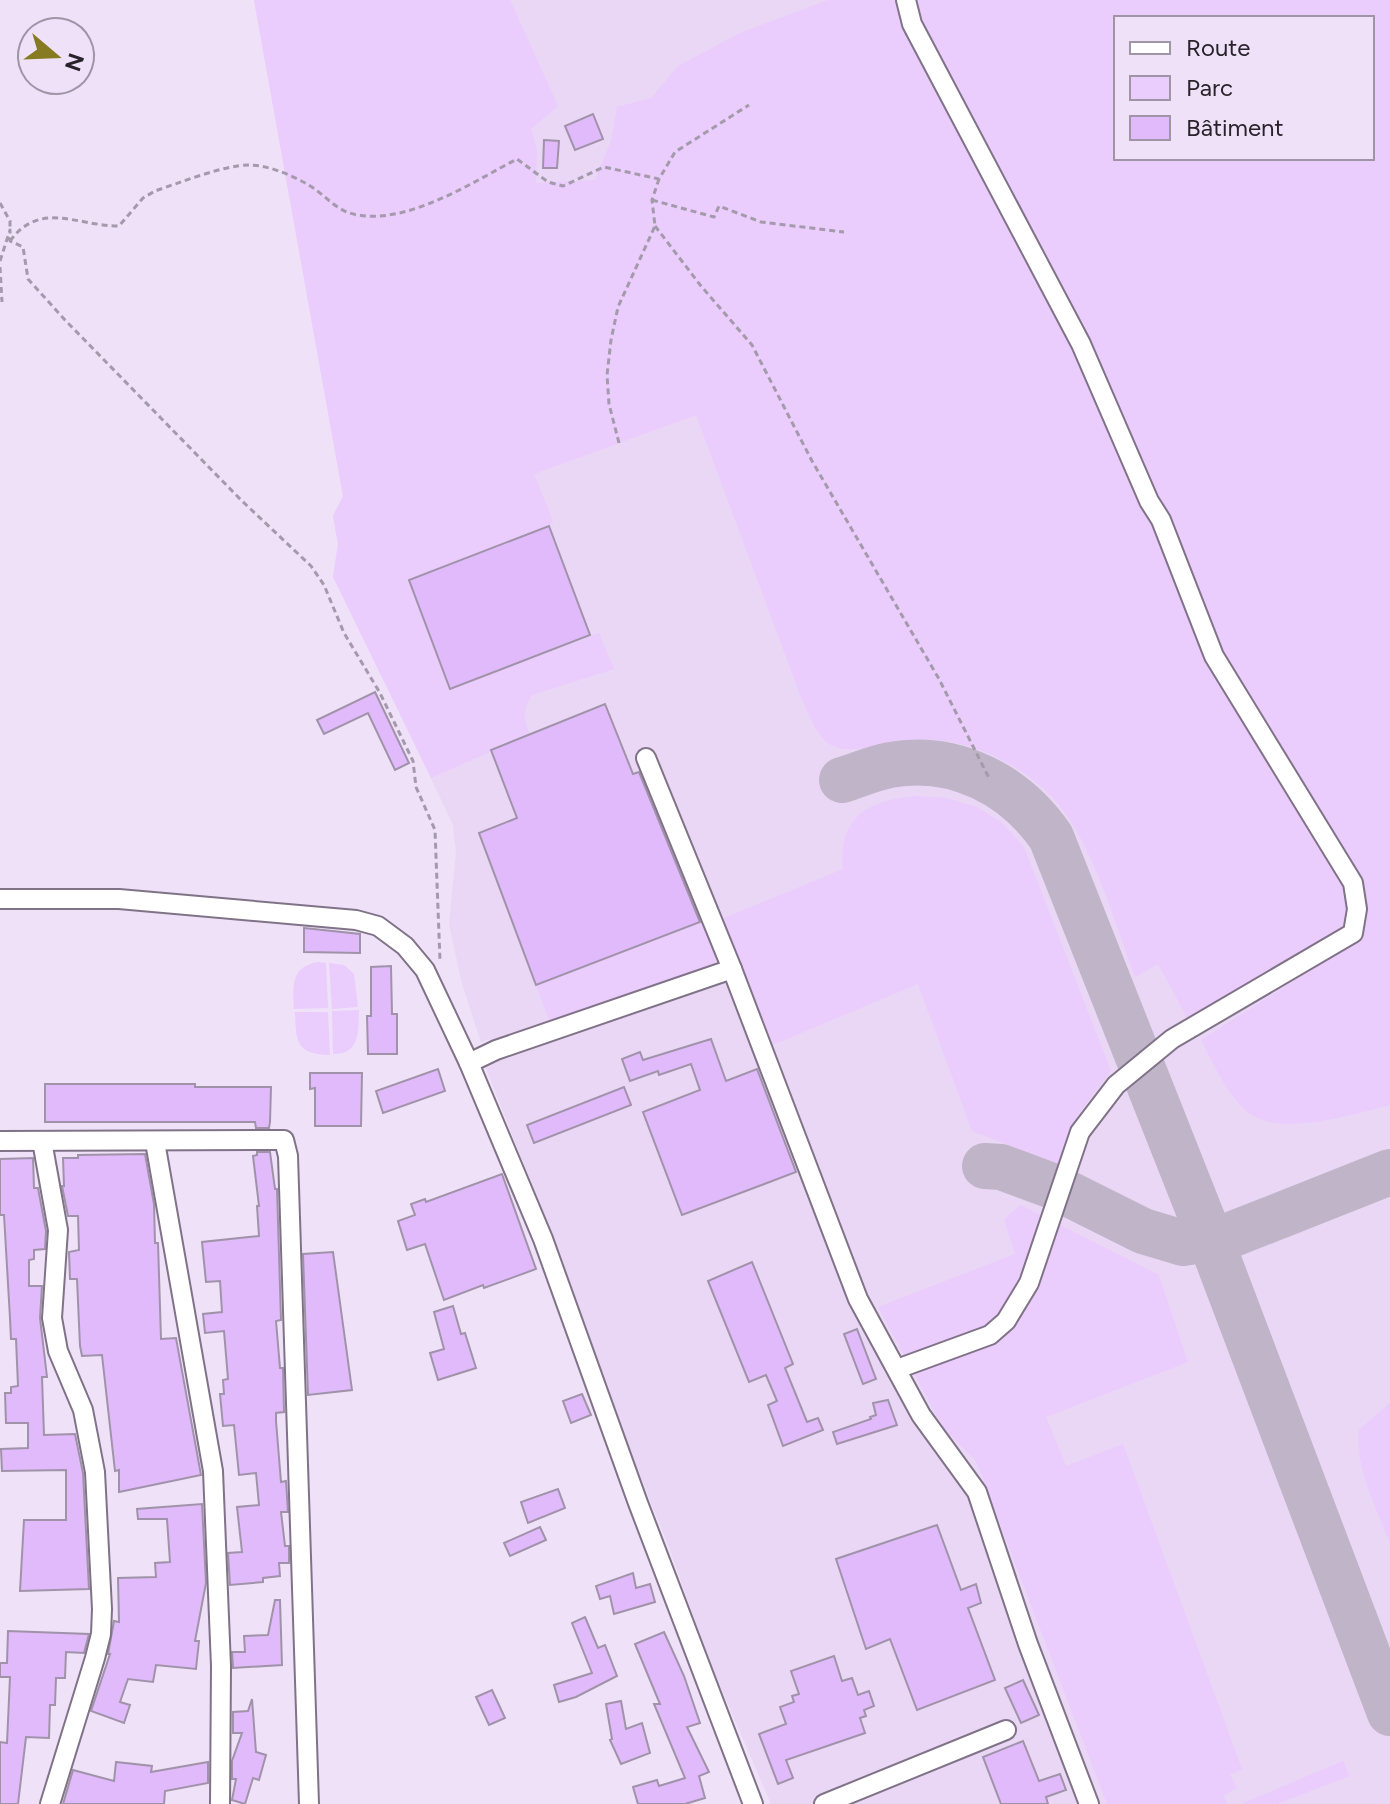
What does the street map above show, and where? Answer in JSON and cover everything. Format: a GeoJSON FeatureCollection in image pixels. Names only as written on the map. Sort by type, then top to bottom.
{"type":"FeatureCollection","features":[{"type":"Feature","properties":{"kind":"street"},"geometry":{"type":"LineString","coordinates":[[897,1369],[990,1335],[1006,1321],[1029,1283],[1080,1132],[1116,1085],[1172,1039],[1353,933],[1357,909],[1353,883],[1214,656],[1161,520],[1149,501],[1081,344],[912,24],[906,0]]}},
{"type":"Feature","properties":{"kind":"street"},"geometry":{"type":"LineString","coordinates":[[646,758],[732,969],[858,1299],[921,1415],[977,1492],[1028,1644],[1089,1804]]}},
{"type":"Feature","properties":{"kind":"street"},"geometry":{"type":"LineString","coordinates":[[0,899],[119,899],[343,918],[378,926],[405,946],[425,970],[469,1063],[543,1239],[753,1804]]}},
{"type":"Feature","properties":{"kind":"street"},"geometry":{"type":"LineString","coordinates":[[469,1063],[496,1050],[732,969]]}},
{"type":"Feature","properties":{"kind":"street"},"geometry":{"type":"LineString","coordinates":[[0,1141],[280,1139],[286,1145],[309,1804]]}},
{"type":"Feature","properties":{"kind":"street"},"geometry":{"type":"LineString","coordinates":[[42,1141],[58,1230],[52,1318],[58,1351],[83,1410],[95,1472],[102,1609],[101,1634],[95,1658],[50,1804]]}},
{"type":"Feature","properties":{"kind":"street"},"geometry":{"type":"LineString","coordinates":[[155,1142],[213,1471],[221,1666],[220,1804]]}},
{"type":"Feature","properties":{"kind":"street"},"geometry":{"type":"LineString","coordinates":[[824,1804],[1006,1730]]}},
{"type":"Feature","properties":{"kind":"path"},"geometry":{"type":"LineString","coordinates":[[749,105],[675,152],[659,179],[652,200],[655,226],[752,345],[812,461],[939,679],[990,780]]}},
{"type":"Feature","properties":{"kind":"path"},"geometry":{"type":"LineString","coordinates":[[10,241],[35,219],[54,217],[119,226],[143,198],[155,191],[249,165],[281,172],[307,184],[340,210],[359,216],[403,212],[431,203],[517,159],[548,182],[563,186],[604,167],[659,179]]}},
{"type":"Feature","properties":{"kind":"path"},"geometry":{"type":"LineString","coordinates":[[652,200],[714,217],[719,206],[761,222],[844,232]]}},
{"type":"Feature","properties":{"kind":"path"},"geometry":{"type":"LineString","coordinates":[[0,203],[10,221],[10,241]]}},
{"type":"Feature","properties":{"kind":"path"},"geometry":{"type":"LineString","coordinates":[[619,443],[609,404],[607,375],[611,340],[618,307],[655,226]]}},
{"type":"Feature","properties":{"kind":"path"},"geometry":{"type":"LineString","coordinates":[[0,261],[10,230]]}},
{"type":"Feature","properties":{"kind":"path"},"geometry":{"type":"LineString","coordinates":[[10,241],[23,247],[28,279],[65,320],[241,500],[311,566],[324,585],[344,633],[380,693],[413,761],[416,787],[435,830],[441,971]]}},
{"type":"Feature","properties":{"kind":"path"},"geometry":{"type":"LineString","coordinates":[[0,267],[2,302]]}},
{"type":"Feature","properties":{"kind":"shaded area"},"geometry":{"type":"Polygon","coordinates":[[[254,0],[1390,0],[1390,1804],[771,1804],[706,1653],[669,1547],[486,1068],[499,1061],[490,1039],[481,1042],[462,984],[449,924],[456,852],[453,825],[333,577],[338,544],[333,516],[343,496],[254,0]]]}},
{"type":"Feature","properties":{"kind":"green space"},"geometry":{"type":"Polygon","coordinates":[[[254,0],[510,0],[558,106],[531,129],[537,151],[536,183],[595,180],[611,141],[617,107],[651,98],[678,66],[740,33],[828,0],[1390,0],[1390,1105],[1315,1122],[1275,1123],[1258,1118],[1244,1109],[1231,1093],[1201,1040],[1345,948],[1339,930],[1189,1021],[1158,964],[1135,977],[1087,850],[1059,805],[1028,776],[995,756],[959,744],[922,740],[848,749],[826,741],[817,731],[802,700],[696,415],[534,474],[553,521],[549,526],[409,580],[450,689],[599,633],[614,669],[532,695],[525,714],[530,734],[431,778],[333,577],[338,544],[333,516],[343,496],[254,0]]]}},
{"type":"Feature","properties":{"kind":"green space"},"geometry":{"type":"Polygon","coordinates":[[[917,796],[946,798],[977,807],[1002,823],[1024,847],[1111,1071],[1079,1113],[1059,1164],[972,1131],[918,984],[770,1046],[717,921],[843,869],[846,835],[860,814],[885,802],[917,796]]]}},
{"type":"Feature","properties":{"kind":"green space"},"geometry":{"type":"Polygon","coordinates":[[[700,922],[709,929],[719,956],[708,970],[551,1025],[536,985],[700,922]]]}},
{"type":"Feature","properties":{"kind":"green space"},"geometry":{"type":"Polygon","coordinates":[[[318,962],[326,963],[328,1008],[294,1009],[294,986],[298,973],[302,968],[318,962]]]}},
{"type":"Feature","properties":{"kind":"green space"},"geometry":{"type":"Polygon","coordinates":[[[329,963],[344,965],[354,974],[358,1007],[332,1009],[329,963]]]}},
{"type":"Feature","properties":{"kind":"green space"},"geometry":{"type":"Polygon","coordinates":[[[359,1010],[358,1033],[353,1046],[342,1053],[333,1054],[332,1011],[359,1010]]]}},
{"type":"Feature","properties":{"kind":"green space"},"geometry":{"type":"Polygon","coordinates":[[[295,1012],[328,1012],[330,1055],[304,1049],[296,1031],[295,1012]]]}},
{"type":"Feature","properties":{"kind":"green space"},"geometry":{"type":"Polygon","coordinates":[[[1021,1205],[1159,1275],[1188,1362],[1046,1417],[1066,1466],[1123,1444],[1242,1769],[1230,1775],[1237,1788],[1223,1796],[1228,1804],[1107,1804],[976,1461],[944,1429],[878,1307],[1015,1254],[1004,1219],[1021,1205]]]}},
{"type":"Feature","properties":{"kind":"green space"},"geometry":{"type":"Polygon","coordinates":[[[1390,1403],[1390,1543],[1363,1473],[1359,1430],[1390,1403]]]}},
{"type":"Feature","properties":{"kind":"green space"},"geometry":{"type":"Polygon","coordinates":[[[1343,1761],[1349,1776],[1277,1804],[1241,1804],[1343,1761]]]}},
{"type":"Feature","properties":{"kind":"building"},"geometry":{"type":"Polygon","coordinates":[[[593,114],[603,139],[575,150],[565,126],[593,114]]]}},
{"type":"Feature","properties":{"kind":"building"},"geometry":{"type":"Polygon","coordinates":[[[544,140],[559,141],[557,168],[543,168],[544,140]]]}},
{"type":"Feature","properties":{"kind":"building"},"geometry":{"type":"Polygon","coordinates":[[[549,526],[590,635],[450,689],[409,580],[549,526]]]}},
{"type":"Feature","properties":{"kind":"building"},"geometry":{"type":"Polygon","coordinates":[[[375,692],[409,763],[395,770],[368,713],[324,734],[317,720],[375,692]]]}},
{"type":"Feature","properties":{"kind":"building"},"geometry":{"type":"Polygon","coordinates":[[[605,704],[633,774],[639,772],[700,922],[536,985],[479,833],[517,818],[491,750],[605,704]]]}},
{"type":"Feature","properties":{"kind":"building"},"geometry":{"type":"Polygon","coordinates":[[[304,928],[360,934],[360,953],[304,952],[304,928]]]}},
{"type":"Feature","properties":{"kind":"building"},"geometry":{"type":"Polygon","coordinates":[[[391,966],[392,1014],[397,1014],[397,1054],[368,1054],[371,967],[391,966]]]}},
{"type":"Feature","properties":{"kind":"building"},"geometry":{"type":"Polygon","coordinates":[[[711,1039],[726,1081],[757,1069],[796,1172],[682,1215],[643,1112],[700,1090],[691,1064],[630,1081],[622,1059],[640,1052],[643,1060],[711,1039]]]}},
{"type":"Feature","properties":{"kind":"building"},"geometry":{"type":"Polygon","coordinates":[[[438,1069],[445,1091],[383,1113],[376,1091],[438,1069]]]}},
{"type":"Feature","properties":{"kind":"building"},"geometry":{"type":"Polygon","coordinates":[[[310,1073],[362,1073],[361,1126],[315,1126],[315,1088],[310,1089],[310,1073]]]}},
{"type":"Feature","properties":{"kind":"building"},"geometry":{"type":"Polygon","coordinates":[[[45,1084],[271,1087],[269,1128],[256,1128],[255,1122],[45,1122],[45,1084]]]}},
{"type":"Feature","properties":{"kind":"building"},"geometry":{"type":"Polygon","coordinates":[[[624,1087],[631,1105],[534,1143],[527,1125],[624,1087]]]}},
{"type":"Feature","properties":{"kind":"building"},"geometry":{"type":"Polygon","coordinates":[[[257,1152],[270,1152],[277,1189],[281,1320],[276,1321],[280,1368],[283,1368],[284,1412],[276,1413],[276,1421],[281,1482],[286,1481],[288,1512],[281,1512],[285,1546],[289,1546],[289,1563],[279,1563],[280,1576],[263,1578],[263,1582],[230,1585],[228,1553],[242,1552],[237,1507],[259,1505],[256,1473],[239,1475],[234,1425],[223,1426],[220,1394],[224,1394],[223,1380],[228,1379],[224,1331],[205,1333],[203,1314],[222,1312],[220,1281],[206,1282],[202,1242],[259,1236],[253,1156],[257,1152]]]}},
{"type":"Feature","properties":{"kind":"building"},"geometry":{"type":"Polygon","coordinates":[[[145,1154],[154,1204],[155,1243],[158,1243],[161,1339],[176,1338],[201,1475],[119,1492],[119,1470],[115,1471],[102,1355],[82,1356],[80,1346],[77,1279],[70,1279],[69,1252],[79,1250],[78,1216],[68,1216],[62,1186],[63,1158],[145,1154]]]}},
{"type":"Feature","properties":{"kind":"building"},"geometry":{"type":"Polygon","coordinates":[[[33,1158],[34,1188],[38,1188],[46,1231],[45,1249],[34,1250],[34,1259],[29,1260],[29,1286],[42,1286],[40,1318],[47,1377],[42,1377],[44,1435],[75,1434],[83,1473],[89,1589],[20,1591],[24,1520],[66,1520],[66,1470],[2,1471],[1,1449],[28,1448],[28,1423],[6,1423],[5,1393],[11,1393],[11,1387],[18,1386],[16,1339],[11,1339],[4,1215],[0,1215],[0,1159],[33,1158]]]}},
{"type":"Feature","properties":{"kind":"building"},"geometry":{"type":"Polygon","coordinates":[[[502,1174],[536,1269],[444,1300],[425,1244],[407,1250],[398,1221],[415,1215],[411,1204],[425,1199],[426,1202],[502,1174]]]}},
{"type":"Feature","properties":{"kind":"building"},"geometry":{"type":"Polygon","coordinates":[[[333,1252],[352,1390],[308,1395],[303,1254],[333,1252]]]}},
{"type":"Feature","properties":{"kind":"building"},"geometry":{"type":"Polygon","coordinates":[[[752,1262],[793,1364],[785,1368],[807,1422],[818,1418],[823,1430],[783,1446],[768,1405],[777,1401],[766,1375],[749,1382],[708,1281],[752,1262]]]}},
{"type":"Feature","properties":{"kind":"building"},"geometry":{"type":"Polygon","coordinates":[[[453,1306],[476,1368],[438,1380],[430,1353],[444,1349],[434,1312],[453,1306]]]}},
{"type":"Feature","properties":{"kind":"building"},"geometry":{"type":"Polygon","coordinates":[[[857,1329],[876,1379],[863,1384],[844,1334],[857,1329]]]}},
{"type":"Feature","properties":{"kind":"building"},"geometry":{"type":"Polygon","coordinates":[[[582,1394],[591,1415],[571,1423],[563,1401],[582,1394]]]}},
{"type":"Feature","properties":{"kind":"building"},"geometry":{"type":"Polygon","coordinates":[[[888,1400],[897,1425],[837,1444],[833,1432],[871,1419],[876,1415],[873,1403],[888,1400]]]}},
{"type":"Feature","properties":{"kind":"building"},"geometry":{"type":"Polygon","coordinates":[[[558,1489],[565,1508],[528,1523],[521,1502],[558,1489]]]}},
{"type":"Feature","properties":{"kind":"building"},"geometry":{"type":"Polygon","coordinates":[[[202,1504],[206,1583],[195,1641],[199,1641],[196,1669],[156,1665],[153,1682],[128,1679],[120,1702],[130,1705],[124,1723],[91,1711],[110,1654],[114,1621],[119,1622],[118,1578],[156,1577],[155,1563],[170,1562],[167,1519],[138,1519],[137,1509],[202,1504]]]}},
{"type":"Feature","properties":{"kind":"building"},"geometry":{"type":"Polygon","coordinates":[[[937,1525],[961,1590],[976,1584],[981,1603],[968,1608],[995,1680],[917,1710],[890,1639],[866,1649],[836,1559],[937,1525]]]}},
{"type":"Feature","properties":{"kind":"building"},"geometry":{"type":"Polygon","coordinates":[[[540,1527],[546,1540],[510,1556],[504,1543],[540,1527]]]}},
{"type":"Feature","properties":{"kind":"building"},"geometry":{"type":"Polygon","coordinates":[[[633,1573],[636,1588],[650,1584],[655,1602],[614,1614],[610,1596],[600,1599],[596,1586],[633,1573]]]}},
{"type":"Feature","properties":{"kind":"building"},"geometry":{"type":"Polygon","coordinates":[[[275,1600],[280,1600],[282,1665],[233,1668],[232,1652],[245,1652],[244,1636],[268,1635],[275,1600]]]}},
{"type":"Feature","properties":{"kind":"building"},"geometry":{"type":"Polygon","coordinates":[[[585,1617],[598,1648],[605,1645],[617,1676],[559,1702],[554,1685],[592,1673],[572,1623],[585,1617]]]}},
{"type":"Feature","properties":{"kind":"building"},"geometry":{"type":"Polygon","coordinates":[[[8,1631],[89,1634],[84,1653],[66,1652],[65,1678],[56,1678],[55,1705],[50,1705],[49,1738],[26,1737],[18,1804],[0,1804],[0,1742],[7,1743],[10,1677],[0,1677],[0,1663],[7,1663],[8,1631]]]}},
{"type":"Feature","properties":{"kind":"building"},"geometry":{"type":"Polygon","coordinates":[[[664,1632],[684,1676],[700,1723],[687,1727],[709,1772],[699,1776],[705,1798],[685,1804],[638,1804],[633,1787],[657,1780],[659,1786],[685,1778],[654,1704],[660,1704],[635,1644],[664,1632]]]}},
{"type":"Feature","properties":{"kind":"building"},"geometry":{"type":"Polygon","coordinates":[[[834,1656],[842,1681],[852,1678],[858,1695],[869,1691],[874,1706],[864,1710],[866,1716],[860,1718],[865,1733],[786,1760],[793,1778],[778,1784],[759,1734],[786,1724],[780,1707],[794,1702],[792,1696],[799,1694],[791,1671],[834,1656]]]}},
{"type":"Feature","properties":{"kind":"building"},"geometry":{"type":"Polygon","coordinates":[[[1023,1680],[1039,1715],[1021,1723],[1005,1688],[1023,1680]]]}},
{"type":"Feature","properties":{"kind":"building"},"geometry":{"type":"Polygon","coordinates":[[[492,1690],[505,1718],[489,1725],[476,1697],[492,1690]]]}},
{"type":"Feature","properties":{"kind":"building"},"geometry":{"type":"Polygon","coordinates":[[[252,1699],[256,1752],[266,1755],[259,1780],[253,1778],[245,1804],[232,1800],[236,1779],[232,1779],[232,1761],[242,1733],[233,1733],[233,1712],[248,1711],[252,1699]]]}},
{"type":"Feature","properties":{"kind":"building"},"geometry":{"type":"Polygon","coordinates":[[[621,1701],[626,1729],[642,1723],[650,1753],[621,1764],[610,1740],[606,1704],[621,1701]]]}},
{"type":"Feature","properties":{"kind":"building"},"geometry":{"type":"Polygon","coordinates":[[[1023,1741],[1039,1781],[1060,1774],[1066,1790],[1046,1797],[1048,1804],[1001,1804],[983,1757],[1023,1741]]]}},
{"type":"Feature","properties":{"kind":"building"},"geometry":{"type":"Polygon","coordinates":[[[116,1762],[152,1766],[151,1772],[208,1762],[208,1783],[165,1791],[164,1804],[63,1804],[73,1770],[114,1781],[116,1762]]]}},
{"type":"Feature","properties":{"kind":"taxiway"},"geometry":{"type":"LineString","coordinates":[[842,780],[884,766],[914,763],[960,769],[981,777],[1020,802],[1051,837],[1211,1241],[1390,1713]]}},
{"type":"Feature","properties":{"kind":"taxiway"},"geometry":{"type":"LineString","coordinates":[[985,1166],[1001,1167],[1055,1187],[1143,1231],[1183,1243],[1228,1236],[1390,1172]]}}]}
